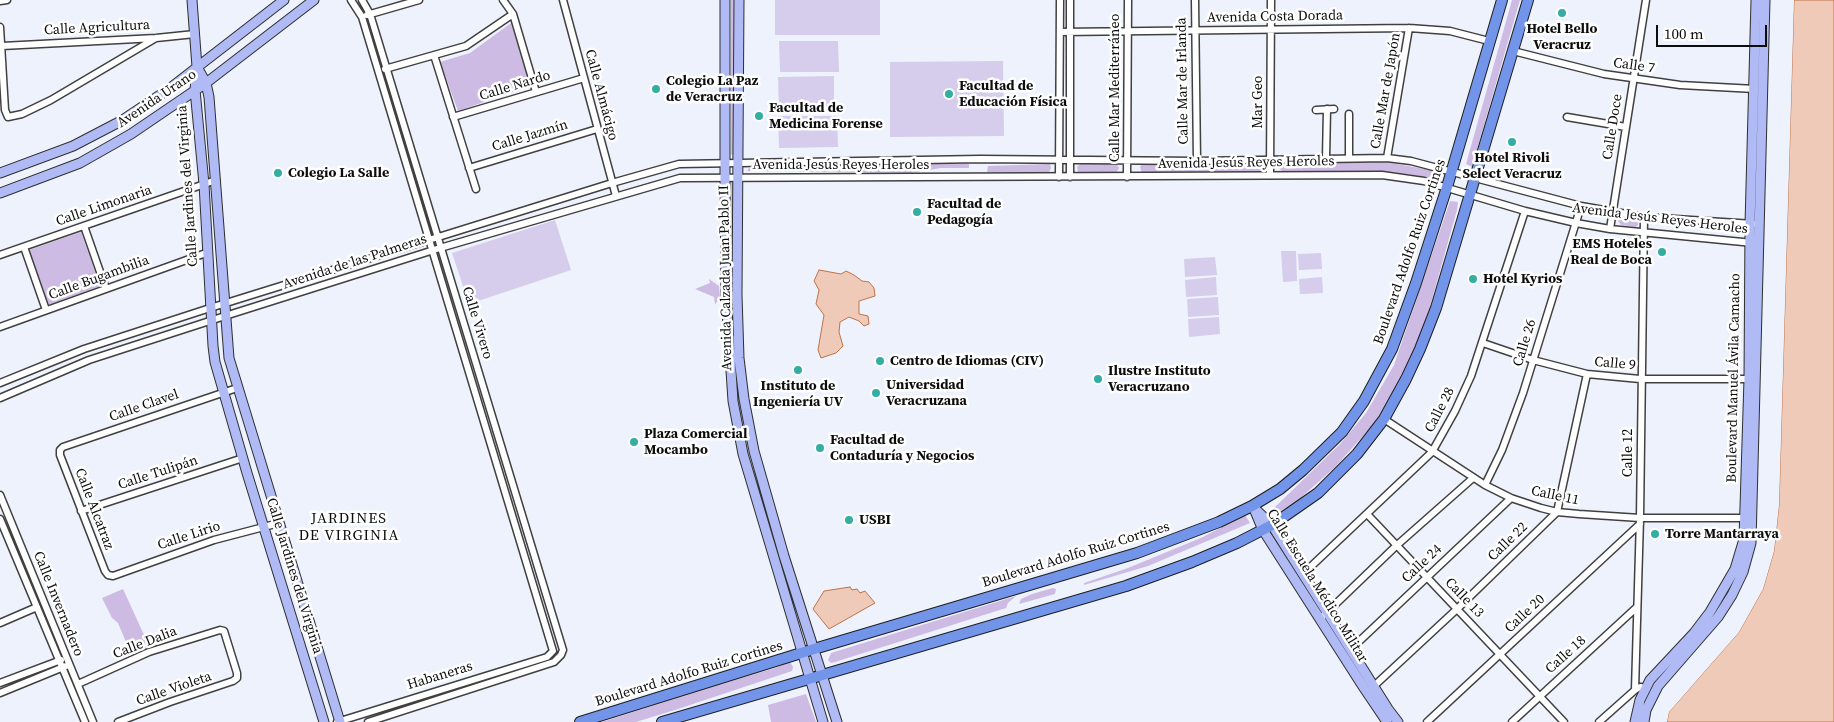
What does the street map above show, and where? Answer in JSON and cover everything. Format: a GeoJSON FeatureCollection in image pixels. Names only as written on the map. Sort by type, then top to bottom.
{"type":"FeatureCollection","features":[{"type":"Feature","properties":{"kind":"main road"},"geometry":{"type":"LineString","coordinates":[[192,0],[197,67]]}},
{"type":"Feature","properties":{"kind":"main road","name":"Avenida Urano"},"geometry":{"type":"LineString","coordinates":[[0,173],[73,146],[94,136],[169,89],[284,0]]}},
{"type":"Feature","properties":{"kind":"main road","name":"Avenida Urano"},"geometry":{"type":"LineString","coordinates":[[0,193],[80,162],[104,150],[206,83],[314,0]]}},
{"type":"Feature","properties":{"kind":"main road","name":"Avenida Calzada Juan Pablo II"},"geometry":{"type":"LineString","coordinates":[[725,0],[724,178],[726,296],[734,401],[743,454],[823,722]]}},
{"type":"Feature","properties":{"kind":"main road","name":"Avenida Calzada Juan Pablo II"},"geometry":{"type":"LineString","coordinates":[[739,0],[737,295],[744,399],[754,451],[784,556],[837,722]]}},
{"type":"Feature","properties":{"kind":"main road","name":"Boulevard Adolfo Ruiz Cortines"},"geometry":{"type":"LineString","coordinates":[[580,722],[814,649],[1138,554],[1195,532],[1252,506],[1280,489],[1342,432],[1364,401],[1400,330],[1452,171],[1502,0]]}},
{"type":"Feature","properties":{"kind":"main road"},"geometry":{"type":"LineString","coordinates":[[662,722],[1126,586],[1199,559],[1268,527],[1318,493],[1357,454],[1384,419],[1406,379],[1430,325],[1528,0]]}},
{"type":"Feature","properties":{"kind":"main road","name":"Boulevard Manuel Ávila Camacho"},"geometry":{"type":"LineString","coordinates":[[1644,722],[1646,710],[1658,686],[1718,617],[1735,589],[1748,558],[1751,543],[1759,243],[1754,224],[1756,0]]}},
{"type":"Feature","properties":{"kind":"main road","name":"Boulevard Manuel Ávila Camacho"},"geometry":{"type":"LineString","coordinates":[[1635,722],[1640,700],[1650,680],[1694,633],[1710,612],[1727,584],[1741,554],[1744,539],[1749,379],[1750,242],[1754,224],[1765,0]]}},
{"type":"Feature","properties":{"kind":"main road"},"geometry":{"type":"LineString","coordinates":[[258,20],[270,34]]}},
{"type":"Feature","properties":{"kind":"main road","name":"Calle Jardines del Virginia"},"geometry":{"type":"LineString","coordinates":[[197,67],[206,83],[209,96],[229,358],[339,722]]}},
{"type":"Feature","properties":{"kind":"main road","name":"Calle Jardines del Virginia"},"geometry":{"type":"LineString","coordinates":[[197,67],[196,90],[204,184],[206,254],[215,362],[324,722]]}},
{"type":"Feature","properties":{"kind":"main road"},"geometry":{"type":"LineString","coordinates":[[726,296],[737,295]]}},
{"type":"Feature","properties":{"kind":"main road"},"geometry":{"type":"LineString","coordinates":[[743,454],[754,451]]}},
{"type":"Feature","properties":{"kind":"main road","name":"Calle Escuela Médico Militar"},"geometry":{"type":"LineString","coordinates":[[1252,506],[1303,574],[1398,722]]}},
{"type":"Feature","properties":{"kind":"main road","name":"Calle Escuela Médico Militar"},"geometry":{"type":"LineString","coordinates":[[1268,527],[1320,619],[1387,722]]}},
{"type":"Feature","properties":{"kind":"street"},"geometry":{"type":"LineString","coordinates":[[0,0],[7,0]]}},
{"type":"Feature","properties":{"kind":"street","name":"Calle Vivero"},"geometry":{"type":"LineString","coordinates":[[351,0],[362,17],[553,648],[552,654]]}},
{"type":"Feature","properties":{"kind":"street","name":"Calle Vivero"},"geometry":{"type":"LineString","coordinates":[[362,0],[370,14],[387,68],[544,586],[562,647],[561,655]]}},
{"type":"Feature","properties":{"kind":"street"},"geometry":{"type":"LineString","coordinates":[[362,17],[419,0]]}},
{"type":"Feature","properties":{"kind":"street"},"geometry":{"type":"LineString","coordinates":[[503,0],[513,14],[536,92]]}},
{"type":"Feature","properties":{"kind":"street","name":"Calle Almácigo"},"geometry":{"type":"LineString","coordinates":[[564,0],[616,196]]}},
{"type":"Feature","properties":{"kind":"street"},"geometry":{"type":"LineString","coordinates":[[1059,177],[1060,0]]}},
{"type":"Feature","properties":{"kind":"street"},"geometry":{"type":"LineString","coordinates":[[1070,0],[1070,177]]}},
{"type":"Feature","properties":{"kind":"street","name":"Calle Mar Mediterráneo"},"geometry":{"type":"LineString","coordinates":[[1127,177],[1128,0]]}},
{"type":"Feature","properties":{"kind":"street","name":"Calle Mar de Irlanda"},"geometry":{"type":"LineString","coordinates":[[1195,0],[1197,161]]}},
{"type":"Feature","properties":{"kind":"street","name":"Mar Geo"},"geometry":{"type":"LineString","coordinates":[[1270,175],[1271,0]]}},
{"type":"Feature","properties":{"kind":"street","name":"Calle Doce"},"geometry":{"type":"LineString","coordinates":[[1610,229],[1646,0]]}},
{"type":"Feature","properties":{"kind":"street"},"geometry":{"type":"LineString","coordinates":[[378,70],[466,46],[513,14]]}},
{"type":"Feature","properties":{"kind":"street"},"geometry":{"type":"LineString","coordinates":[[0,27],[5,110],[8,117],[22,114],[51,100],[156,38]]}},
{"type":"Feature","properties":{"kind":"street","name":"Avenida Costa Dorada"},"geometry":{"type":"LineString","coordinates":[[1060,32],[1409,28],[1450,31],[1489,41]]}},
{"type":"Feature","properties":{"kind":"street","name":"Calle Mar de Japón"},"geometry":{"type":"LineString","coordinates":[[1386,158],[1409,28]]}},
{"type":"Feature","properties":{"kind":"street","name":"Calle Agricultura"},"geometry":{"type":"LineString","coordinates":[[2,46],[156,38],[194,34]]}},
{"type":"Feature","properties":{"kind":"street","name":"Calle 7"},"geometry":{"type":"LineString","coordinates":[[1513,51],[1573,68],[1634,79],[1680,85],[1754,90]]}},
{"type":"Feature","properties":{"kind":"street"},"geometry":{"type":"LineString","coordinates":[[434,55],[476,189]]}},
{"type":"Feature","properties":{"kind":"street","name":"Calle Nardo"},"geometry":{"type":"LineString","coordinates":[[453,117],[584,78]]}},
{"type":"Feature","properties":{"kind":"street"},"geometry":{"type":"LineString","coordinates":[[1316,110],[1330,109],[1326,159]]}},
{"type":"Feature","properties":{"kind":"street"},"geometry":{"type":"LineString","coordinates":[[1349,114],[1349,158]]}},
{"type":"Feature","properties":{"kind":"street"},"geometry":{"type":"LineString","coordinates":[[1567,117],[1626,127]]}},
{"type":"Feature","properties":{"kind":"street"},"geometry":{"type":"LineString","coordinates":[[393,121],[402,118]]}},
{"type":"Feature","properties":{"kind":"street","name":"Calle Jazmín"},"geometry":{"type":"LineString","coordinates":[[469,168],[598,129]]}},
{"type":"Feature","properties":{"kind":"street"},"geometry":{"type":"LineString","coordinates":[[403,154],[412,152]]}},
{"type":"Feature","properties":{"kind":"street","name":"Avenida Jesús Reyes Heroles"},"geometry":{"type":"LineString","coordinates":[[725,164],[980,159],[1197,161],[1386,158],[1411,161],[1580,206],[1613,212],[1644,217],[1754,224]]}},
{"type":"Feature","properties":{"kind":"street","name":"Avenida de las Palmeras"},"geometry":{"type":"LineString","coordinates":[[0,383],[84,349],[224,303],[612,183],[672,165],[725,164]]}},
{"type":"Feature","properties":{"kind":"street","name":"Avenida Jesús Reyes Heroles"},"geometry":{"type":"LineString","coordinates":[[724,178],[1382,174],[1406,177],[1447,187],[1525,211],[1576,223],[1610,229],[1759,243]]}},
{"type":"Feature","properties":{"kind":"street","name":"Avenida de las Palmeras"},"geometry":{"type":"LineString","coordinates":[[0,398],[89,360],[432,250],[672,179],[724,178]]}},
{"type":"Feature","properties":{"kind":"street","name":"Calle Limonaria"},"geometry":{"type":"LineString","coordinates":[[0,255],[216,180]]}},
{"type":"Feature","properties":{"kind":"street","name":"Calle 26"},"geometry":{"type":"LineString","coordinates":[[1485,485],[1502,450],[1533,360],[1580,206]]}},
{"type":"Feature","properties":{"kind":"street","name":"Calle 28"},"geometry":{"type":"LineString","coordinates":[[1303,574],[1432,452],[1471,376],[1525,211]]}},
{"type":"Feature","properties":{"kind":"street","name":"Calle 12"},"geometry":{"type":"LineString","coordinates":[[1635,690],[1640,521],[1640,379],[1644,217]]}},
{"type":"Feature","properties":{"kind":"street"},"geometry":{"type":"LineString","coordinates":[[84,226],[106,289]]}},
{"type":"Feature","properties":{"kind":"street"},"geometry":{"type":"LineString","coordinates":[[24,246],[46,310]]}},
{"type":"Feature","properties":{"kind":"street","name":"Calle Bugambilia"},"geometry":{"type":"LineString","coordinates":[[0,327],[206,254]]}},
{"type":"Feature","properties":{"kind":"street"},"geometry":{"type":"LineString","coordinates":[[317,274],[321,285]]}},
{"type":"Feature","properties":{"kind":"street","name":"Calle 9"},"geometry":{"type":"LineString","coordinates":[[1483,343],[1533,360],[1587,374],[1640,379],[1749,379]]}},
{"type":"Feature","properties":{"kind":"street"},"geometry":{"type":"LineString","coordinates":[[84,349],[89,360]]}},
{"type":"Feature","properties":{"kind":"street"},"geometry":{"type":"LineString","coordinates":[[1557,512],[1587,374]]}},
{"type":"Feature","properties":{"kind":"street","name":"Calle Clavel"},"geometry":{"type":"LineString","coordinates":[[60,450],[63,447],[237,388]]}},
{"type":"Feature","properties":{"kind":"street","name":"Calle 11"},"geometry":{"type":"LineString","coordinates":[[1384,419],[1485,485],[1511,498],[1557,512],[1640,521],[1745,518]]}},
{"type":"Feature","properties":{"kind":"street","name":"Calle Alcatraz"},"geometry":{"type":"LineString","coordinates":[[60,450],[60,455],[81,511],[108,575]]}},
{"type":"Feature","properties":{"kind":"street","name":"Calle Tulipán"},"geometry":{"type":"LineString","coordinates":[[81,511],[243,458]]}},
{"type":"Feature","properties":{"kind":"street"},"geometry":{"type":"LineString","coordinates":[[1320,619],[1396,546],[1473,478]]}},
{"type":"Feature","properties":{"kind":"street","name":"Calle Invernadero"},"geometry":{"type":"LineString","coordinates":[[0,495],[93,722]]}},
{"type":"Feature","properties":{"kind":"street","name":"Calle 24"},"geometry":{"type":"LineString","coordinates":[[1351,649],[1511,498]]}},
{"type":"Feature","properties":{"kind":"street","name":"Calle 22"},"geometry":{"type":"LineString","coordinates":[[1374,686],[1557,512]]}},
{"type":"Feature","properties":{"kind":"street","name":"Calle 13"},"geometry":{"type":"LineString","coordinates":[[1367,514],[1564,722]]}},
{"type":"Feature","properties":{"kind":"street","name":"Calle Invernadero"},"geometry":{"type":"LineString","coordinates":[[0,519],[3,534],[37,607],[85,722]]}},
{"type":"Feature","properties":{"kind":"street","name":"Calle 20"},"geometry":{"type":"LineString","coordinates":[[1427,722],[1640,521]]}},
{"type":"Feature","properties":{"kind":"street","name":"Calle Lirio"},"geometry":{"type":"LineString","coordinates":[[108,575],[113,576],[214,540],[279,523]]}},
{"type":"Feature","properties":{"kind":"street"},"geometry":{"type":"LineString","coordinates":[[535,588],[544,586]]}},
{"type":"Feature","properties":{"kind":"street"},"geometry":{"type":"LineString","coordinates":[[0,623],[37,607]]}},
{"type":"Feature","properties":{"kind":"street","name":"Calle 18"},"geometry":{"type":"LineString","coordinates":[[1512,722],[1637,607]]}},
{"type":"Feature","properties":{"kind":"street","name":"Calle Dalia"},"geometry":{"type":"LineString","coordinates":[[78,684],[149,652],[220,630],[224,631],[237,678]]}},
{"type":"Feature","properties":{"kind":"street","name":"Habaneras"},"geometry":{"type":"LineString","coordinates":[[339,722],[552,654]]}},
{"type":"Feature","properties":{"kind":"street","name":"Habaneras"},"geometry":{"type":"LineString","coordinates":[[368,722],[554,662],[561,655]]}},
{"type":"Feature","properties":{"kind":"street"},"geometry":{"type":"LineString","coordinates":[[0,683],[59,661],[68,661]]}},
{"type":"Feature","properties":{"kind":"street"},"geometry":{"type":"LineString","coordinates":[[0,693],[62,668],[68,661]]}},
{"type":"Feature","properties":{"kind":"street","name":"Calle Violeta"},"geometry":{"type":"LineString","coordinates":[[118,722],[237,678]]}},
{"type":"Feature","properties":{"kind":"street"},"geometry":{"type":"LineString","coordinates":[[1599,722],[1635,690],[1646,688]]}},
{"type":"Feature","properties":{"kind":"street"},"geometry":{"type":"LineString","coordinates":[[417,696],[420,705]]}},
{"type":"Feature","properties":{"kind":"shaded area"},"geometry":{"type":"Polygon","coordinates":[[[731,0],[734,0],[734,154],[731,155],[731,0]]]}},
{"type":"Feature","properties":{"kind":"shaded area"},"geometry":{"type":"Polygon","coordinates":[[[775,0],[880,0],[880,35],[775,35],[775,0]]]}},
{"type":"Feature","properties":{"kind":"shaded area"},"geometry":{"type":"Polygon","coordinates":[[[1512,0],[1520,0],[1472,167],[1466,164],[1512,0]]]}},
{"type":"Feature","properties":{"kind":"shaded area"},"geometry":{"type":"Polygon","coordinates":[[[1794,0],[1834,0],[1834,722],[1667,722],[1669,712],[1739,632],[1763,589],[1774,551],[1779,505],[1794,0]]]}},
{"type":"Feature","properties":{"kind":"shaded area"},"geometry":{"type":"Polygon","coordinates":[[[511,23],[530,86],[458,111],[440,62],[470,53],[511,23]]]}},
{"type":"Feature","properties":{"kind":"shaded area"},"geometry":{"type":"Polygon","coordinates":[[[779,41],[838,41],[839,72],[780,72],[779,41]]]}},
{"type":"Feature","properties":{"kind":"shaded area"},"geometry":{"type":"Polygon","coordinates":[[[1003,61],[1004,136],[890,137],[890,62],[1003,61]]]}},
{"type":"Feature","properties":{"kind":"shaded area"},"geometry":{"type":"Polygon","coordinates":[[[834,76],[834,109],[779,111],[778,77],[834,76]]]}},
{"type":"Feature","properties":{"kind":"shaded area"},"geometry":{"type":"Polygon","coordinates":[[[778,116],[837,116],[838,147],[779,148],[778,116]]]}},
{"type":"Feature","properties":{"kind":"shaded area"},"geometry":{"type":"Polygon","coordinates":[[[1386,162],[1436,171],[1438,174],[1433,178],[1392,172],[1282,171],[1278,168],[1282,163],[1386,162]]]}},
{"type":"Feature","properties":{"kind":"shaded area"},"geometry":{"type":"Polygon","coordinates":[[[1143,163],[1265,163],[1267,168],[1262,172],[1142,173],[1140,167],[1143,163]]]}},
{"type":"Feature","properties":{"kind":"shaded area"},"geometry":{"type":"Polygon","coordinates":[[[969,164],[969,168],[941,168],[911,173],[747,171],[749,168],[769,168],[776,165],[969,164]]]}},
{"type":"Feature","properties":{"kind":"shaded area"},"geometry":{"type":"Polygon","coordinates":[[[1050,164],[1049,172],[987,172],[988,166],[1050,164]]]}},
{"type":"Feature","properties":{"kind":"shaded area"},"geometry":{"type":"Polygon","coordinates":[[[1080,164],[1117,164],[1119,168],[1116,173],[1078,172],[1077,167],[1080,164]]]}},
{"type":"Feature","properties":{"kind":"shaded area"},"geometry":{"type":"Polygon","coordinates":[[[731,182],[735,182],[733,290],[731,289],[731,182]]]}},
{"type":"Feature","properties":{"kind":"shaded area"},"geometry":{"type":"Polygon","coordinates":[[[1450,201],[1458,202],[1457,210],[1429,310],[1418,340],[1391,397],[1372,426],[1335,467],[1296,502],[1274,513],[1274,508],[1340,444],[1366,413],[1394,365],[1450,201]]]}},
{"type":"Feature","properties":{"kind":"shaded area"},"geometry":{"type":"Polygon","coordinates":[[[1623,216],[1636,218],[1638,225],[1636,227],[1621,225],[1618,221],[1623,216]]]}},
{"type":"Feature","properties":{"kind":"shaded area"},"geometry":{"type":"Polygon","coordinates":[[[555,220],[571,270],[469,304],[452,253],[555,220]]]}},
{"type":"Feature","properties":{"kind":"shaded area"},"geometry":{"type":"Polygon","coordinates":[[[81,232],[100,286],[49,305],[29,250],[81,232]]]}},
{"type":"Feature","properties":{"kind":"shaded area"},"geometry":{"type":"Polygon","coordinates":[[[1281,251],[1296,251],[1297,281],[1283,282],[1281,251]]]}},
{"type":"Feature","properties":{"kind":"shaded area"},"geometry":{"type":"Polygon","coordinates":[[[1321,253],[1322,269],[1299,270],[1298,254],[1321,253]]]}},
{"type":"Feature","properties":{"kind":"shaded area"},"geometry":{"type":"Polygon","coordinates":[[[1215,257],[1217,275],[1185,277],[1184,259],[1215,257]]]}},
{"type":"Feature","properties":{"kind":"shaded area"},"geometry":{"type":"Polygon","coordinates":[[[819,270],[841,274],[846,271],[862,281],[869,282],[874,288],[875,296],[859,301],[859,314],[868,316],[869,324],[864,326],[859,321],[849,317],[840,322],[839,332],[843,346],[836,353],[821,358],[818,350],[824,315],[816,304],[819,290],[814,281],[819,270]]]}},
{"type":"Feature","properties":{"kind":"shaded area"},"geometry":{"type":"Polygon","coordinates":[[[1216,277],[1217,295],[1186,297],[1185,280],[1216,277]]]}},
{"type":"Feature","properties":{"kind":"shaded area"},"geometry":{"type":"Polygon","coordinates":[[[1322,277],[1323,293],[1300,294],[1299,279],[1322,277]]]}},
{"type":"Feature","properties":{"kind":"shaded area"},"geometry":{"type":"Polygon","coordinates":[[[709,279],[719,286],[720,299],[715,304],[714,297],[695,289],[710,283],[709,279]]]}},
{"type":"Feature","properties":{"kind":"shaded area"},"geometry":{"type":"Polygon","coordinates":[[[1218,297],[1219,315],[1188,317],[1187,299],[1218,297]]]}},
{"type":"Feature","properties":{"kind":"shaded area"},"geometry":{"type":"Polygon","coordinates":[[[1219,317],[1220,334],[1189,337],[1188,319],[1219,317]]]}},
{"type":"Feature","properties":{"kind":"shaded area"},"geometry":{"type":"Polygon","coordinates":[[[1245,515],[1250,523],[1148,566],[1084,585],[1084,583],[1128,568],[1203,537],[1245,515]]]}},
{"type":"Feature","properties":{"kind":"shaded area"},"geometry":{"type":"Polygon","coordinates":[[[850,587],[852,590],[857,589],[860,593],[865,591],[875,603],[829,629],[813,609],[824,591],[850,587]]]}},
{"type":"Feature","properties":{"kind":"shaded area"},"geometry":{"type":"Polygon","coordinates":[[[1053,588],[1056,589],[1055,594],[1019,604],[1021,599],[1053,588]]]}},
{"type":"Feature","properties":{"kind":"shaded area"},"geometry":{"type":"Polygon","coordinates":[[[123,589],[150,648],[132,656],[118,623],[112,618],[102,598],[123,589]]]}},
{"type":"Feature","properties":{"kind":"shaded area"},"geometry":{"type":"Polygon","coordinates":[[[1016,596],[1008,603],[1006,608],[835,662],[831,663],[828,660],[831,653],[1016,596]]]}},
{"type":"Feature","properties":{"kind":"shaded area"},"geometry":{"type":"Polygon","coordinates":[[[790,662],[793,667],[792,671],[678,709],[636,722],[602,722],[775,668],[790,662]]]}},
{"type":"Feature","properties":{"kind":"shaded area"},"geometry":{"type":"Polygon","coordinates":[[[806,694],[816,722],[771,722],[768,705],[806,694]]]}},
{"type":"Feature","properties":{"kind":"pier"},"geometry":{"type":"Polygon","coordinates":[[[1792,0],[1794,0],[1779,505],[1774,551],[1763,589],[1739,632],[1669,712],[1667,722],[1665,722],[1667,711],[1737,630],[1760,588],[1772,550],[1777,504],[1792,0]]]}},
{"type":"Feature","properties":{"kind":"place","name":"Hotel Bello Veracruz"},"geometry":{"type":"Point","coordinates":[1562,13]}},
{"type":"Feature","properties":{"kind":"place","name":"Colegio La Paz de Veracruz"},"geometry":{"type":"Point","coordinates":[656,89]}},
{"type":"Feature","properties":{"kind":"place","name":"Facultad de Educación Física"},"geometry":{"type":"Point","coordinates":[949,94]}},
{"type":"Feature","properties":{"kind":"place","name":"Facultad de Medicina Forense"},"geometry":{"type":"Point","coordinates":[759,116]}},
{"type":"Feature","properties":{"kind":"place","name":"Hotel Rivoli Select Veracruz"},"geometry":{"type":"Point","coordinates":[1512,142]}},
{"type":"Feature","properties":{"kind":"place","name":"Colegio La Salle"},"geometry":{"type":"Point","coordinates":[278,173]}},
{"type":"Feature","properties":{"kind":"place","name":"Facultad de Pedagogía"},"geometry":{"type":"Point","coordinates":[917,212]}},
{"type":"Feature","properties":{"kind":"place","name":"EMS Hoteles Real de Boca"},"geometry":{"type":"Point","coordinates":[1662,252]}},
{"type":"Feature","properties":{"kind":"place","name":"Hotel Kyrios"},"geometry":{"type":"Point","coordinates":[1473,279]}},
{"type":"Feature","properties":{"kind":"place","name":"Centro de Idiomas (CIV)"},"geometry":{"type":"Point","coordinates":[880,361]}},
{"type":"Feature","properties":{"kind":"place","name":"Instituto de Ingeniería UV"},"geometry":{"type":"Point","coordinates":[798,370]}},
{"type":"Feature","properties":{"kind":"place","name":"Ilustre Instituto Veracruzano"},"geometry":{"type":"Point","coordinates":[1098,379]}},
{"type":"Feature","properties":{"kind":"place","name":"Universidad Veracruzana"},"geometry":{"type":"Point","coordinates":[876,393]}},
{"type":"Feature","properties":{"kind":"place","name":"Plaza Comercial Mocambo"},"geometry":{"type":"Point","coordinates":[634,442]}},
{"type":"Feature","properties":{"kind":"place","name":"Facultad de Contaduría y Negocios"},"geometry":{"type":"Point","coordinates":[820,448]}},
{"type":"Feature","properties":{"kind":"place","name":"USBI"},"geometry":{"type":"Point","coordinates":[849,520]}},
{"type":"Feature","properties":{"kind":"place","name":"Torre Mantarraya"},"geometry":{"type":"Point","coordinates":[1655,534]}},
{"type":"Feature","properties":{"kind":"district","name":"JARDINES DE VIRGINIA"},"geometry":{"type":"Point","coordinates":[349,528]}}]}
